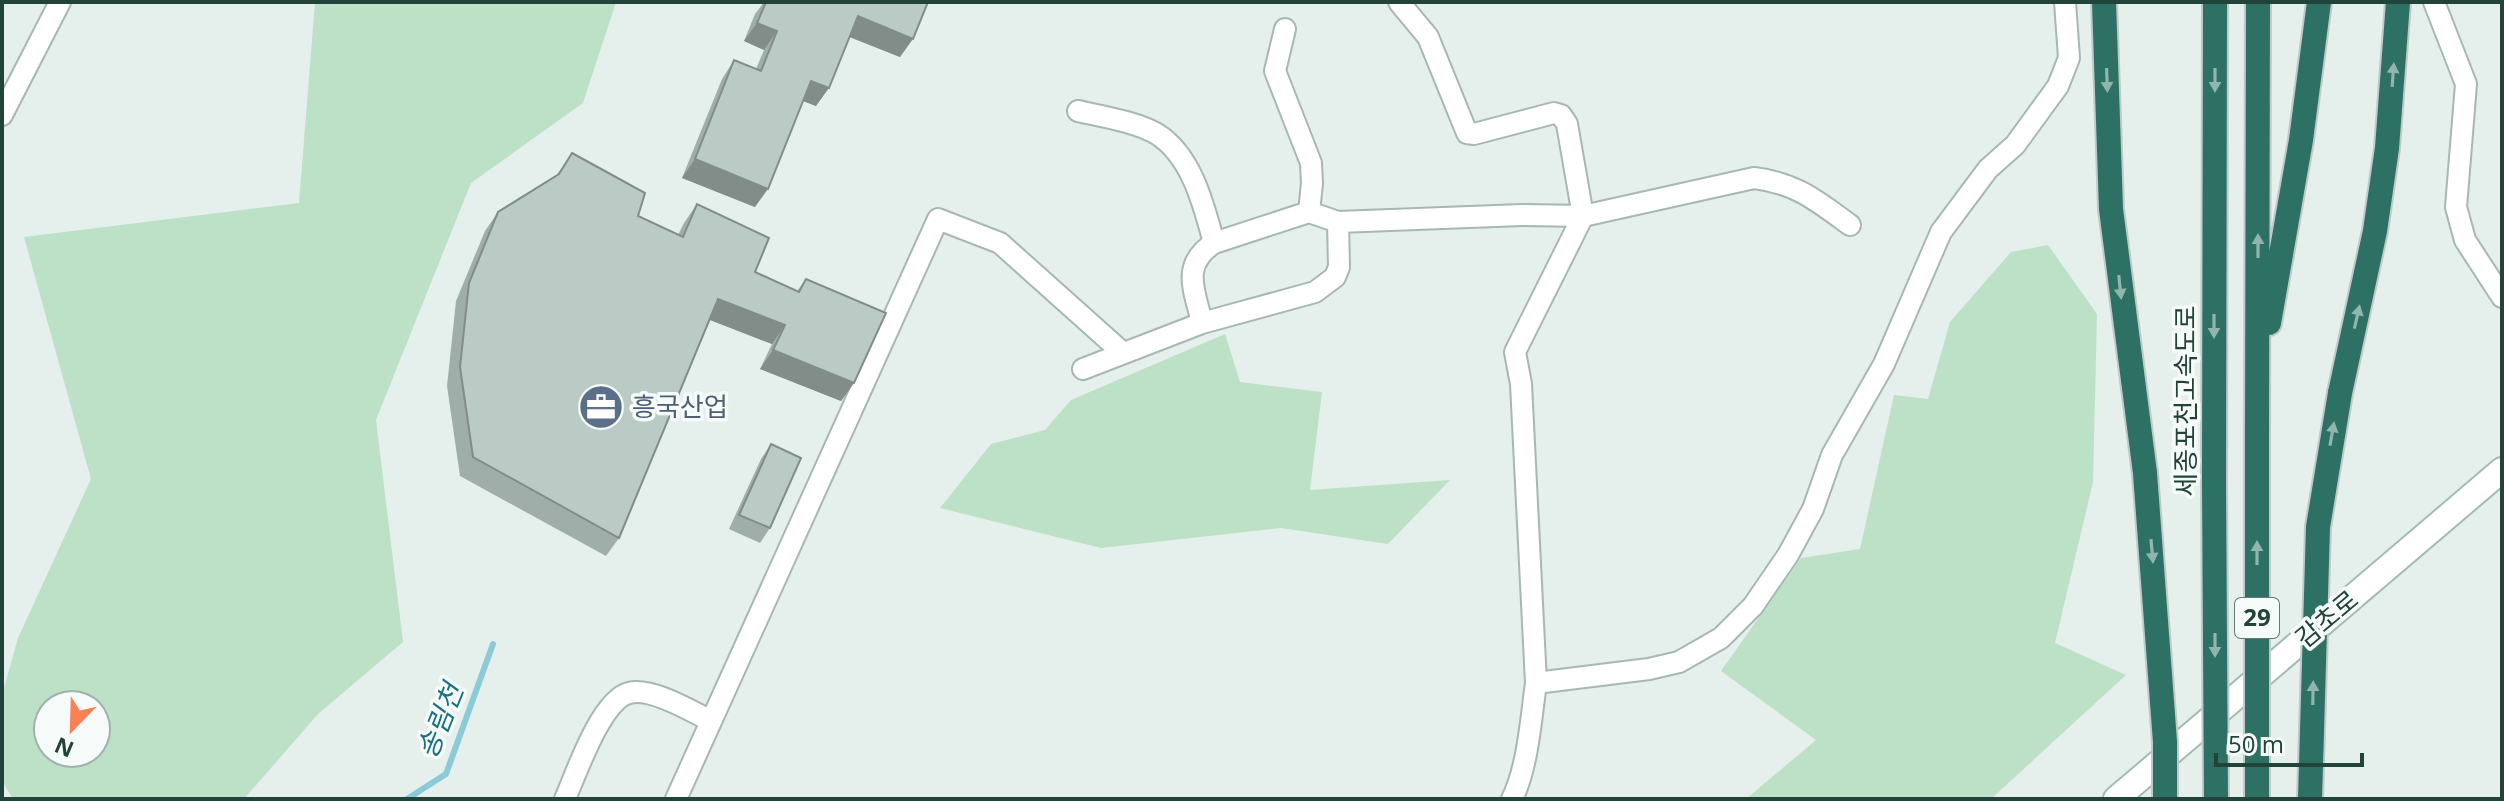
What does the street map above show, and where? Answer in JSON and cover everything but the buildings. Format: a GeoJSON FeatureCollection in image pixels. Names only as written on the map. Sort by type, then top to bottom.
{"type":"FeatureCollection","features":[{"type":"Feature","properties":{"kind":"highway"},"geometry":{"type":"LineString","coordinates":[[2104,2],[2111,209],[2145,473],[2165,742],[2165,799]]}},
{"type":"Feature","properties":{"kind":"highway","name":"세종포천고속도로"},"geometry":{"type":"LineString","coordinates":[[2215,2],[2216,799]]}},
{"type":"Feature","properties":{"kind":"highway","name":"29"},"geometry":{"type":"LineString","coordinates":[[2257,799],[2258,2]]}},
{"type":"Feature","properties":{"kind":"highway"},"geometry":{"type":"LineString","coordinates":[[2257,389],[2301,140],[2319,2]]}},
{"type":"Feature","properties":{"kind":"highway"},"geometry":{"type":"LineString","coordinates":[[2310,799],[2318,527],[2340,393],[2375,231],[2387,148],[2398,2]]}},
{"type":"Feature","properties":{"kind":"main road","name":"감초로"},"geometry":{"type":"LineString","coordinates":[[2116,799],[2502,470]]}},
{"type":"Feature","properties":{"kind":"street"},"geometry":{"type":"LineString","coordinates":[[2,115],[60,2]]}},
{"type":"Feature","properties":{"kind":"street"},"geometry":{"type":"LineString","coordinates":[[1399,2],[1428,37],[1467,133],[1472,135],[1550,113],[1564,117],[1583,216],[1515,352],[1521,384],[1536,683],[1530,729],[1512,799]]}},
{"type":"Feature","properties":{"kind":"street"},"geometry":{"type":"LineString","coordinates":[[1536,683],[1649,669],[1679,662],[1721,638],[1753,606],[1788,555],[1813,509],[1832,455],[1884,364],[1941,232],[1988,169],[2015,145],[2058,86],[2069,58],[2065,2]]}},
{"type":"Feature","properties":{"kind":"street"},"geometry":{"type":"LineString","coordinates":[[2434,2],[2466,84],[2456,207],[2465,240],[2502,297]]}},
{"type":"Feature","properties":{"kind":"street"},"geometry":{"type":"LineString","coordinates":[[1285,29],[1275,71],[1311,163],[1309,212]]}},
{"type":"Feature","properties":{"kind":"street"},"geometry":{"type":"LineString","coordinates":[[1078,111],[1125,122],[1157,134],[1176,152],[1196,188],[1214,243]]}},
{"type":"Feature","properties":{"kind":"street"},"geometry":{"type":"LineString","coordinates":[[1202,323],[1191,283],[1201,251],[1214,243],[1309,212],[1338,222],[1522,215],[1583,216],[1754,178],[1801,189],[1850,225]]}},
{"type":"Feature","properties":{"kind":"street"},"geometry":{"type":"LineString","coordinates":[[676,799],[938,219],[1000,243],[1123,353]]}},
{"type":"Feature","properties":{"kind":"street"},"geometry":{"type":"LineString","coordinates":[[1083,369],[1202,323],[1315,292],[1335,277],[1339,267],[1338,222]]}},
{"type":"Feature","properties":{"kind":"street"},"geometry":{"type":"LineString","coordinates":[[565,799],[602,719],[627,693],[644,693],[673,702],[711,721]]}},
{"type":"Feature","properties":{"kind":"green space"},"geometry":{"type":"Polygon","coordinates":[[[315,2],[616,2],[583,103],[471,183],[376,420],[403,642],[318,714],[244,799],[13,799],[2,781],[2,695],[18,638],[91,479],[24,237],[299,203],[315,2]]]}},
{"type":"Feature","properties":{"kind":"green space"},"geometry":{"type":"Polygon","coordinates":[[[2048,245],[2097,314],[2093,482],[2055,643],[2126,675],[1991,799],[1746,799],[1816,740],[1721,671],[1801,558],[1860,549],[1894,395],[1928,399],[1950,322],[2011,252],[2048,245]]]}},
{"type":"Feature","properties":{"kind":"green space"},"geometry":{"type":"Polygon","coordinates":[[[1225,334],[1240,382],[1322,392],[1310,490],[1450,480],[1388,544],[1281,528],[1101,548],[940,508],[991,444],[1045,430],[1071,400],[1225,334]]]}},
{"type":"Feature","properties":{"kind":"waterway","name":"송림천"},"geometry":{"type":"LineString","coordinates":[[407,799],[446,774],[493,644]]}},
{"type":"Feature","properties":{"kind":"place","name":"흥국산업"},"geometry":{"type":"Point","coordinates":[601,407]}}]}
